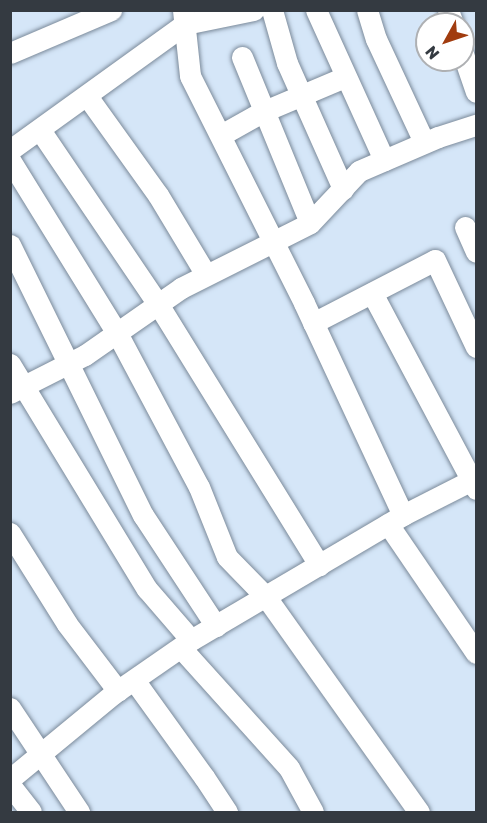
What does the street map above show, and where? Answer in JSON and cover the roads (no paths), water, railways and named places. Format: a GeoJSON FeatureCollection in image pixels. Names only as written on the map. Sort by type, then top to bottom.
{"type":"FeatureCollection","features":[{"type":"Feature","properties":{"kind":"street"},"geometry":{"type":"LineString","coordinates":[[10,53],[111,10]]}},
{"type":"Feature","properties":{"kind":"street"},"geometry":{"type":"LineString","coordinates":[[10,150],[87,96],[184,17],[254,10]]}},
{"type":"Feature","properties":{"kind":"street"},"geometry":{"type":"LineString","coordinates":[[272,10],[287,63],[300,96],[343,189]]}},
{"type":"Feature","properties":{"kind":"street"},"geometry":{"type":"LineString","coordinates":[[316,10],[384,160]]}},
{"type":"Feature","properties":{"kind":"street"},"geometry":{"type":"LineString","coordinates":[[367,10],[376,39],[424,142]]}},
{"type":"Feature","properties":{"kind":"street"},"geometry":{"type":"LineString","coordinates":[[184,17],[190,76],[313,323],[395,520],[477,653]]}},
{"type":"Feature","properties":{"kind":"street"},"geometry":{"type":"LineString","coordinates":[[242,57],[262,112],[310,223]]}},
{"type":"Feature","properties":{"kind":"street"},"geometry":{"type":"LineString","coordinates":[[470,72],[477,92]]}},
{"type":"Feature","properties":{"kind":"street"},"geometry":{"type":"LineString","coordinates":[[221,135],[262,112],[345,77]]}},
{"type":"Feature","properties":{"kind":"street"},"geometry":{"type":"LineString","coordinates":[[87,96],[158,195],[206,275]]}},
{"type":"Feature","properties":{"kind":"street"},"geometry":{"type":"LineString","coordinates":[[18,390],[69,364],[181,288],[310,223],[359,171],[424,142],[477,125]]}},
{"type":"Feature","properties":{"kind":"street"},"geometry":{"type":"LineString","coordinates":[[39,130],[158,304],[319,565]]}},
{"type":"Feature","properties":{"kind":"street"},"geometry":{"type":"LineString","coordinates":[[10,160],[117,333],[199,487],[227,557],[266,597],[419,813]]}},
{"type":"Feature","properties":{"kind":"street"},"geometry":{"type":"LineString","coordinates":[[465,227],[477,252]]}},
{"type":"Feature","properties":{"kind":"street"},"geometry":{"type":"LineString","coordinates":[[10,245],[143,515],[216,626]]}},
{"type":"Feature","properties":{"kind":"street"},"geometry":{"type":"LineString","coordinates":[[313,323],[435,260],[477,347]]}},
{"type":"Feature","properties":{"kind":"street"},"geometry":{"type":"LineString","coordinates":[[10,779],[126,686],[186,644],[395,520],[475,483],[372,293]]}},
{"type":"Feature","properties":{"kind":"street"},"geometry":{"type":"LineString","coordinates":[[10,364],[18,390],[147,589],[186,644],[289,768],[313,813]]}},
{"type":"Feature","properties":{"kind":"street"},"geometry":{"type":"LineString","coordinates":[[10,533],[67,624],[126,686],[204,777],[226,813]]}},
{"type":"Feature","properties":{"kind":"street"},"geometry":{"type":"LineString","coordinates":[[10,708],[79,813]]}},
{"type":"Feature","properties":{"kind":"street"},"geometry":{"type":"LineString","coordinates":[[10,785],[31,813]]}}]}
